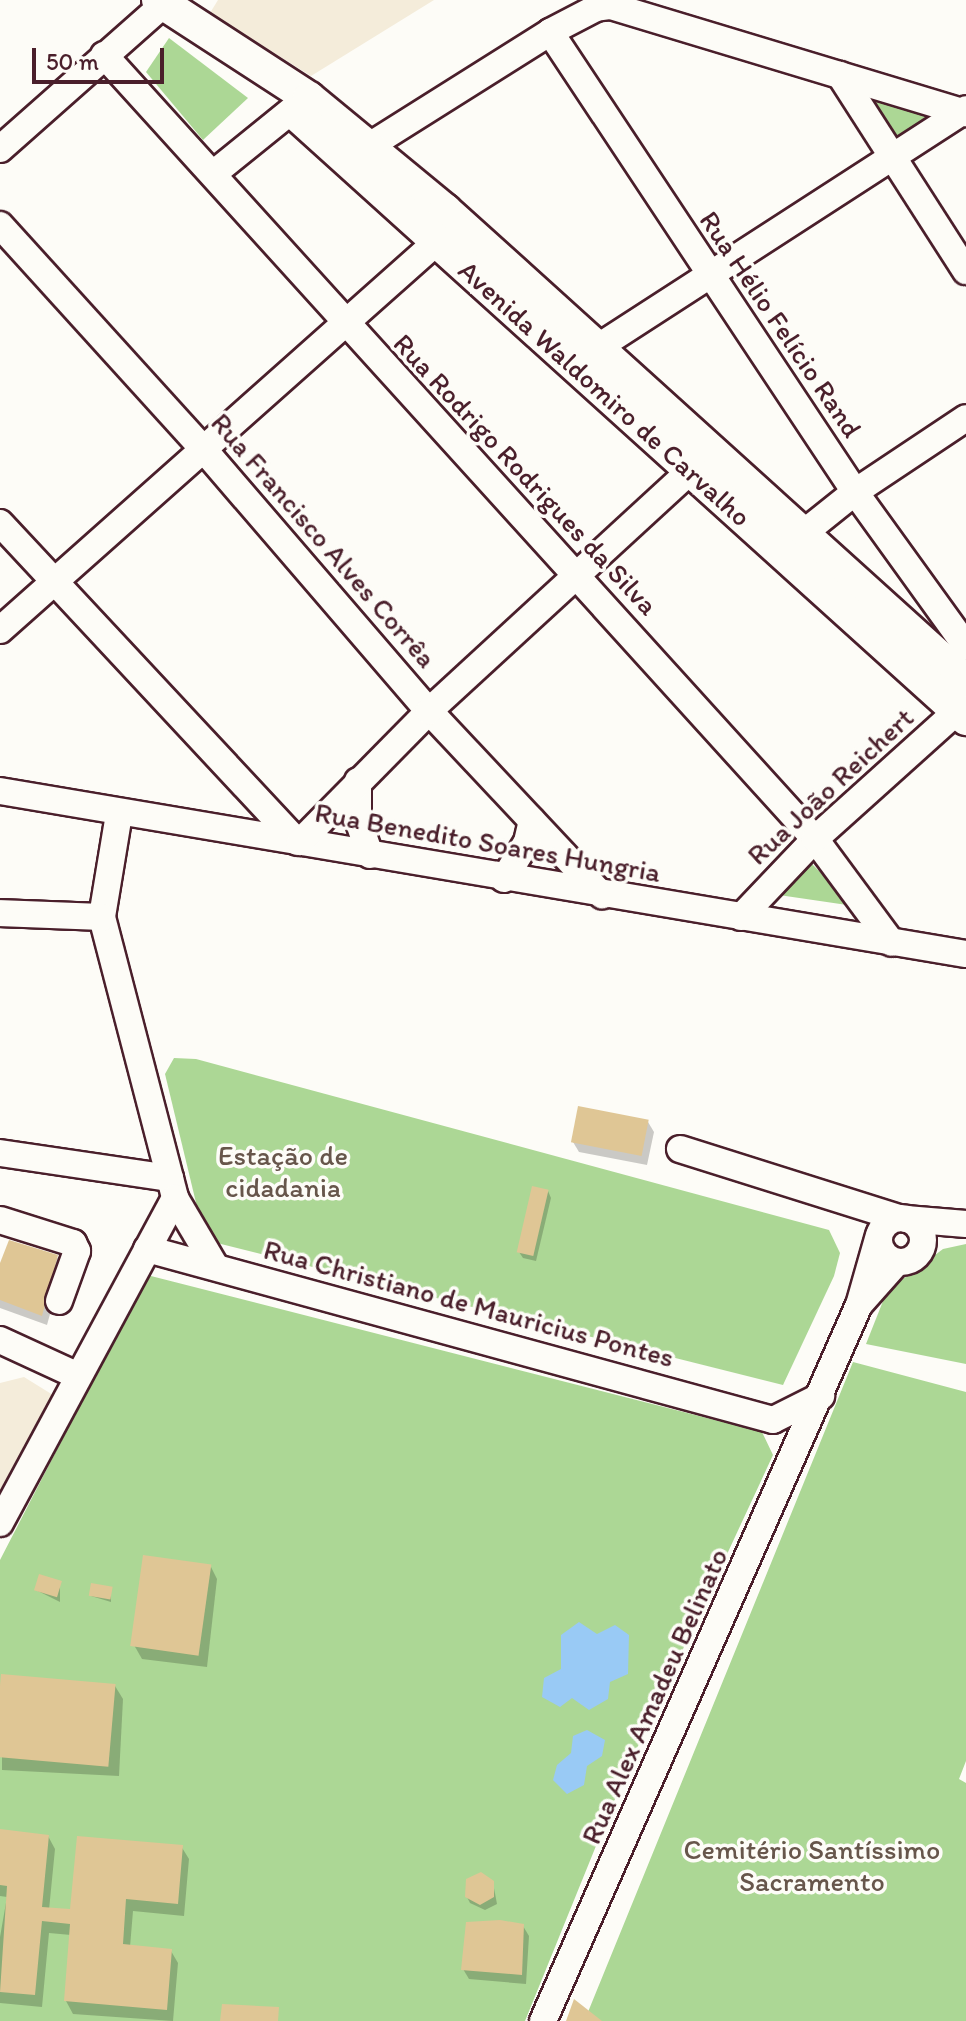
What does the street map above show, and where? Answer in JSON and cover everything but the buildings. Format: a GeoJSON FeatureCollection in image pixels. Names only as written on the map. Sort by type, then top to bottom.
{"type":"FeatureCollection","features":[{"type":"Feature","properties":{"kind":"main road","name":"Avenida Waldomiro de Carvalho"},"geometry":{"type":"LineString","coordinates":[[161,2],[248,62],[309,98],[358,154]]}},
{"type":"Feature","properties":{"kind":"main road","name":"Avenida Waldomiro de Carvalho"},"geometry":{"type":"LineString","coordinates":[[248,62],[292,110],[358,154],[448,232],[792,543],[964,704]]}},
{"type":"Feature","properties":{"kind":"street"},"geometry":{"type":"LineString","coordinates":[[0,149],[161,2]]}},
{"type":"Feature","properties":{"kind":"street"},"geometry":{"type":"LineString","coordinates":[[358,154],[550,32],[611,6],[964,111]]}},
{"type":"Feature","properties":{"kind":"street","name":"Rua Hélio Felício Rand"},"geometry":{"type":"LineString","coordinates":[[550,32],[855,492],[966,646]]}},
{"type":"Feature","properties":{"kind":"street","name":"Rua Rodrigo Rodrigues da Silva"},"geometry":{"type":"LineString","coordinates":[[104,55],[815,839],[892,943]]}},
{"type":"Feature","properties":{"kind":"street"},"geometry":{"type":"LineString","coordinates":[[840,75],[966,271]]}},
{"type":"Feature","properties":{"kind":"street"},"geometry":{"type":"LineString","coordinates":[[213,174],[292,110]]}},
{"type":"Feature","properties":{"kind":"street"},"geometry":{"type":"LineString","coordinates":[[584,355],[711,277],[964,111]]}},
{"type":"Feature","properties":{"kind":"street","name":"Rua Francisco Alves Corrêa"},"geometry":{"type":"LineString","coordinates":[[0,225],[205,451],[429,711],[602,895]]}},
{"type":"Feature","properties":{"kind":"street"},"geometry":{"type":"LineString","coordinates":[[0,630],[55,586],[448,232]]}},
{"type":"Feature","properties":{"kind":"street"},"geometry":{"type":"LineString","coordinates":[[792,543],[855,492],[966,418]]}},
{"type":"Feature","properties":{"kind":"street"},"geometry":{"type":"LineString","coordinates":[[0,523],[55,586],[299,842],[429,711],[701,461]]}},
{"type":"Feature","properties":{"kind":"street","name":"Rua João Reichert"},"geometry":{"type":"LineString","coordinates":[[741,917],[815,839],[964,704]]}},
{"type":"Feature","properties":{"kind":"street"},"geometry":{"type":"LineString","coordinates":[[225,829],[237,814],[240,781]]}},
{"type":"Feature","properties":{"kind":"street"},"geometry":{"type":"LineString","coordinates":[[358,781],[358,820],[370,855]]}},
{"type":"Feature","properties":{"kind":"street","name":"Rua Benedito Soares Hungria"},"geometry":{"type":"LineString","coordinates":[[0,791],[504,879],[966,954]]}},
{"type":"Feature","properties":{"kind":"street"},"geometry":{"type":"LineString","coordinates":[[119,814],[102,917],[172,1188],[215,1266]]}},
{"type":"Feature","properties":{"kind":"street"},"geometry":{"type":"LineString","coordinates":[[504,879],[527,842],[532,821]]}},
{"type":"Feature","properties":{"kind":"street"},"geometry":{"type":"LineString","coordinates":[[0,913],[102,917]]}},
{"type":"Feature","properties":{"kind":"street"},"geometry":{"type":"LineString","coordinates":[[680,1149],[921,1232],[922,1247]]}},
{"type":"Feature","properties":{"kind":"street"},"geometry":{"type":"LineString","coordinates":[[0,1153],[172,1188]]}},
{"type":"Feature","properties":{"kind":"street"},"geometry":{"type":"LineString","coordinates":[[0,1523],[76,1375],[147,1249],[172,1188]]}},
{"type":"Feature","properties":{"kind":"street"},"geometry":{"type":"LineString","coordinates":[[0,1220],[73,1243],[77,1251],[59,1301]]}},
{"type":"Feature","properties":{"kind":"street"},"geometry":{"type":"LineString","coordinates":[[895,1224],[966,1224]]}},
{"type":"Feature","properties":{"kind":"street"},"geometry":{"type":"LineString","coordinates":[[895,1224],[884,1255],[897,1262]]}},
{"type":"Feature","properties":{"kind":"street"},"geometry":{"type":"LineString","coordinates":[[859,1305],[895,1224]]}},
{"type":"Feature","properties":{"kind":"street"},"geometry":{"type":"LineString","coordinates":[[859,1305],[897,1262],[912,1259],[922,1247],[966,1231]]}},
{"type":"Feature","properties":{"kind":"street","name":"Rua Christiano de Mauricius Pontes"},"geometry":{"type":"LineString","coordinates":[[147,1249],[773,1420]]}},
{"type":"Feature","properties":{"kind":"street","name":"Rua Alex Amadeu Belinato"},"geometry":{"type":"LineString","coordinates":[[543,2021],[792,1465],[859,1305]]}},
{"type":"Feature","properties":{"kind":"street"},"geometry":{"type":"LineString","coordinates":[[0,1340],[76,1375]]}},
{"type":"Feature","properties":{"kind":"street"},"geometry":{"type":"LineString","coordinates":[[792,1465],[773,1420],[821,1396]]}},
{"type":"Feature","properties":{"kind":"shaded area"},"geometry":{"type":"Polygon","coordinates":[[[218,0],[434,0],[311,76],[210,13],[218,0]]]}},
{"type":"Feature","properties":{"kind":"shaded area"},"geometry":{"type":"Polygon","coordinates":[[[24,1377],[53,1395],[0,1499],[0,1383],[24,1377]]]}},
{"type":"Feature","properties":{"kind":"green space"},"geometry":{"type":"Polygon","coordinates":[[[169,38],[248,98],[203,140],[146,72],[169,38]]]}},
{"type":"Feature","properties":{"kind":"green space"},"geometry":{"type":"Polygon","coordinates":[[[849,80],[954,112],[893,153],[849,80]]]}},
{"type":"Feature","properties":{"kind":"green space"},"geometry":{"type":"Polygon","coordinates":[[[810,862],[854,906],[772,894],[810,862]]]}},
{"type":"Feature","properties":{"kind":"green space","name":"Estação de cidadania"},"geometry":{"type":"Polygon","coordinates":[[[174,1058],[196,1059],[829,1230],[840,1253],[834,1276],[783,1385],[205,1240],[165,1074],[174,1058]]]}},
{"type":"Feature","properties":{"kind":"green space"},"geometry":{"type":"Polygon","coordinates":[[[966,1244],[966,1364],[866,1344],[887,1291],[943,1249],[966,1244]]]}},
{"type":"Feature","properties":{"kind":"green space"},"geometry":{"type":"Polygon","coordinates":[[[147,1275],[762,1432],[773,1455],[626,1772],[525,2021],[0,2021],[0,1560],[147,1275]]]}},
{"type":"Feature","properties":{"kind":"green space","name":"Cemitério Santíssimo Sacramento"},"geometry":{"type":"Polygon","coordinates":[[[853,1362],[966,1392],[966,1761],[959,1779],[966,1783],[966,2021],[600,2021],[588,2012],[853,1362]]]}},
{"type":"Feature","properties":{"kind":"water"},"geometry":{"type":"Polygon","coordinates":[[[579,1622],[597,1634],[615,1625],[629,1635],[628,1674],[610,1682],[608,1699],[589,1710],[572,1698],[560,1707],[542,1697],[544,1678],[561,1669],[561,1635],[579,1622]]]}},
{"type":"Feature","properties":{"kind":"water"},"geometry":{"type":"Polygon","coordinates":[[[587,1730],[605,1740],[602,1756],[587,1766],[584,1785],[567,1794],[553,1780],[557,1765],[571,1753],[573,1736],[587,1730]]]}}]}
